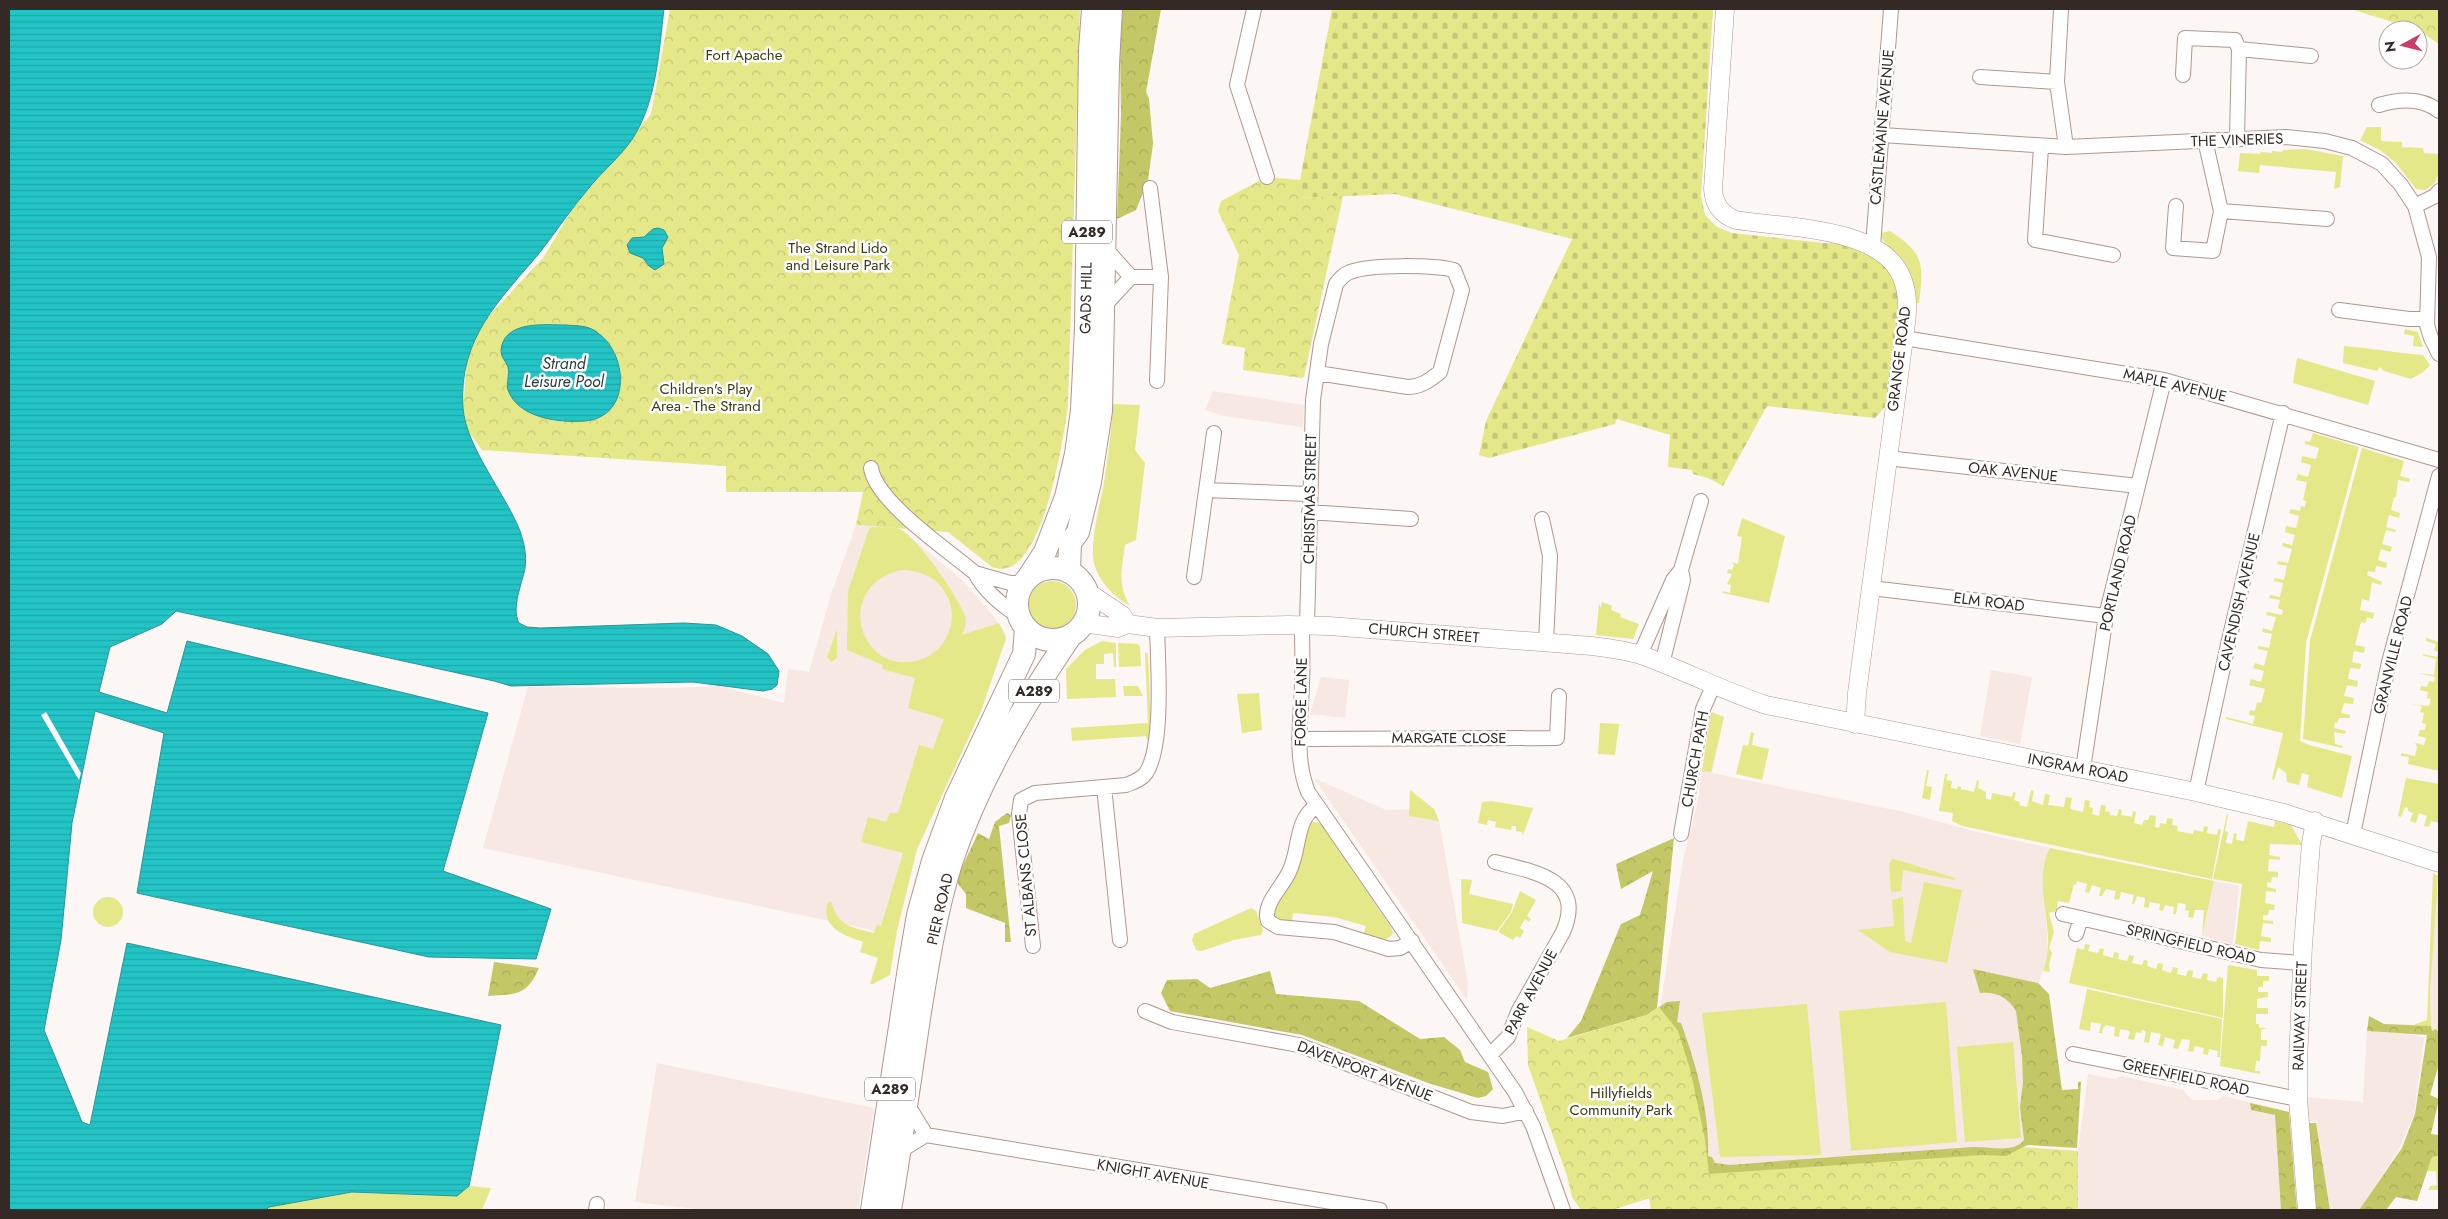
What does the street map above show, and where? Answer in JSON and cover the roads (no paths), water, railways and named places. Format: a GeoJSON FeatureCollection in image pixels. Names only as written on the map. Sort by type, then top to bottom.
{"type":"FeatureCollection","features":[{"type":"Feature","properties":{"kind":"main road","name":"GADS HILL"},"geometry":{"type":"LineString","coordinates":[[1026,580],[1045,552],[1066,497],[1076,454],[1082,410],[1086,328],[1090,50],[1093,9]]}},
{"type":"Feature","properties":{"kind":"main road","name":"GADS HILL"},"geometry":{"type":"LineString","coordinates":[[1079,582],[1083,547],[1078,532],[1099,434],[1111,9]]}},
{"type":"Feature","properties":{"kind":"main road"},"geometry":{"type":"LineString","coordinates":[[1026,580],[1035,572],[1052,568],[1079,582]]}},
{"type":"Feature","properties":{"kind":"main road","name":"A289"},"geometry":{"type":"LineString","coordinates":[[1022,622],[1018,599],[1026,580]]}},
{"type":"Feature","properties":{"kind":"main road","name":"A289"},"geometry":{"type":"LineString","coordinates":[[1077,629],[1088,602],[1079,582]]}},
{"type":"Feature","properties":{"kind":"main road"},"geometry":{"type":"LineString","coordinates":[[1022,622],[1039,637],[1047,640],[1055,640],[1077,629]]}},
{"type":"Feature","properties":{"kind":"main road","name":"PIER ROAD"},"geometry":{"type":"LineString","coordinates":[[872,1210],[918,915],[933,861],[956,798],[1024,654],[1022,622]]}},
{"type":"Feature","properties":{"kind":"main road","name":"PIER ROAD"},"geometry":{"type":"LineString","coordinates":[[890,1210],[934,930],[960,837],[1001,749],[1046,670],[1077,629]]}},
{"type":"Feature","properties":{"kind":"street"},"geometry":{"type":"LineString","coordinates":[[1254,9],[1237,86],[1267,177]]}},
{"type":"Feature","properties":{"kind":"street","name":"GRANGE ROAD"},"geometry":{"type":"LineString","coordinates":[[1725,9],[1713,189],[1718,207],[1725,215],[1736,220],[1846,236],[1873,246],[1894,263],[1902,278],[1907,296],[1904,338],[1857,693],[1855,724]]}},
{"type":"Feature","properties":{"kind":"street","name":"CASTLEMAINE AVENUE"},"geometry":{"type":"LineString","coordinates":[[1873,246],[1891,9]]}},
{"type":"Feature","properties":{"kind":"street"},"geometry":{"type":"LineString","coordinates":[[2062,9],[2057,82],[2066,147]]}},
{"type":"Feature","properties":{"kind":"street"},"geometry":{"type":"LineString","coordinates":[[2183,74],[2185,38],[2234,40],[2239,49],[2237,138]]}},
{"type":"Feature","properties":{"kind":"street"},"geometry":{"type":"LineString","coordinates":[[2239,49],[2311,56]]}},
{"type":"Feature","properties":{"kind":"street"},"geometry":{"type":"LineString","coordinates":[[1980,77],[2057,82]]}},
{"type":"Feature","properties":{"kind":"street"},"geometry":{"type":"LineString","coordinates":[[2379,105],[2391,101],[2416,100],[2428,103],[2439,111]]}},
{"type":"Feature","properties":{"kind":"street","name":"THE VINERIES"},"geometry":{"type":"LineString","coordinates":[[1882,135],[2041,147],[2286,137],[2326,141],[2352,148],[2382,164],[2401,185],[2414,206],[2429,257],[2427,319],[2430,338],[2439,354]]}},
{"type":"Feature","properties":{"kind":"street"},"geometry":{"type":"LineString","coordinates":[[2176,206],[2173,248],[2213,251],[2221,211],[2205,140]]}},
{"type":"Feature","properties":{"kind":"street"},"geometry":{"type":"LineString","coordinates":[[2041,147],[2035,240],[2113,254]]}},
{"type":"Feature","properties":{"kind":"street"},"geometry":{"type":"LineString","coordinates":[[1150,188],[1161,277],[1157,381]]}},
{"type":"Feature","properties":{"kind":"street"},"geometry":{"type":"LineString","coordinates":[[2414,206],[2435,196],[2439,191]]}},
{"type":"Feature","properties":{"kind":"street"},"geometry":{"type":"LineString","coordinates":[[2221,211],[2327,219]]}},
{"type":"Feature","properties":{"kind":"street"},"geometry":{"type":"LineString","coordinates":[[1105,248],[1131,277]]}},
{"type":"Feature","properties":{"kind":"street","name":"CHRISTMAS STREET"},"geometry":{"type":"LineString","coordinates":[[1304,625],[1312,416],[1317,373],[1332,294],[1342,276],[1350,272],[1424,266],[1454,270],[1462,290],[1440,372],[1433,378],[1417,387],[1408,387],[1317,373]]}},
{"type":"Feature","properties":{"kind":"street"},"geometry":{"type":"LineString","coordinates":[[1104,306],[1131,277],[1161,277]]}},
{"type":"Feature","properties":{"kind":"street"},"geometry":{"type":"LineString","coordinates":[[2339,310],[2409,319],[2427,319]]}},
{"type":"Feature","properties":{"kind":"street","name":"MAPLE AVENUE"},"geometry":{"type":"LineString","coordinates":[[1904,338],[2164,380],[2283,413],[2439,460]]}},
{"type":"Feature","properties":{"kind":"street","name":"PORTLAND ROAD"},"geometry":{"type":"LineString","coordinates":[[2083,769],[2106,616],[2164,380]]}},
{"type":"Feature","properties":{"kind":"street","name":"CAVENDISH AVENUE"},"geometry":{"type":"LineString","coordinates":[[2196,792],[2229,640],[2283,413]]}},
{"type":"Feature","properties":{"kind":"street"},"geometry":{"type":"LineString","coordinates":[[1194,577],[1214,433]]}},
{"type":"Feature","properties":{"kind":"street","name":"OAK AVENUE"},"geometry":{"type":"LineString","coordinates":[[1887,458],[2138,486]]}},
{"type":"Feature","properties":{"kind":"street"},"geometry":{"type":"LineString","coordinates":[[871,468],[872,477],[885,497],[975,573],[982,585],[1022,622]]}},
{"type":"Feature","properties":{"kind":"street","name":"GRANVILLE ROAD"},"geometry":{"type":"LineString","coordinates":[[2353,834],[2389,662],[2439,476]]}},
{"type":"Feature","properties":{"kind":"street"},"geometry":{"type":"LineString","coordinates":[[1206,490],[1309,494]]}},
{"type":"Feature","properties":{"kind":"street"},"geometry":{"type":"LineString","coordinates":[[1640,655],[1673,580],[1681,570],[1701,501]]}},
{"type":"Feature","properties":{"kind":"street"},"geometry":{"type":"LineString","coordinates":[[1309,512],[1411,519]]}},
{"type":"Feature","properties":{"kind":"street"},"geometry":{"type":"LineString","coordinates":[[1542,519],[1546,547],[1550,556],[1546,643]]}},
{"type":"Feature","properties":{"kind":"street"},"geometry":{"type":"LineString","coordinates":[[1662,664],[1683,580],[1681,570]]}},
{"type":"Feature","properties":{"kind":"street"},"geometry":{"type":"LineString","coordinates":[[975,573],[1010,583],[1026,580]]}},
{"type":"Feature","properties":{"kind":"street"},"geometry":{"type":"LineString","coordinates":[[1079,582],[1122,615],[1128,624]]}},
{"type":"Feature","properties":{"kind":"street","name":"ELM ROAD"},"geometry":{"type":"LineString","coordinates":[[1871,588],[2106,616]]}},
{"type":"Feature","properties":{"kind":"street","name":"CHURCH STREET"},"geometry":{"type":"LineString","coordinates":[[1077,629],[1118,628],[1128,624],[1157,628],[1304,625],[1592,646],[1640,655],[1713,686]]}},
{"type":"Feature","properties":{"kind":"street","name":"FORGE LANE"},"geometry":{"type":"LineString","coordinates":[[1304,625],[1302,684],[1298,718],[1304,780],[1316,806],[1490,1055]]}},
{"type":"Feature","properties":{"kind":"street","name":"ST ALBANS CLOSE"},"geometry":{"type":"LineString","coordinates":[[1032,946],[1019,814],[1021,800],[1035,793],[1126,785],[1136,781],[1146,773],[1153,759],[1158,716],[1157,628]]}},
{"type":"Feature","properties":{"kind":"street","name":"INGRAM ROAD"},"geometry":{"type":"LineString","coordinates":[[1713,686],[1766,705],[2196,792],[2315,822],[2439,863]]}},
{"type":"Feature","properties":{"kind":"street","name":"CHURCH PATH"},"geometry":{"type":"LineString","coordinates":[[1681,834],[1702,709],[1713,686]]}},
{"type":"Feature","properties":{"kind":"street","name":"MARGATE CLOSE"},"geometry":{"type":"LineString","coordinates":[[1299,739],[1557,738],[1559,696]]}},
{"type":"Feature","properties":{"kind":"street"},"geometry":{"type":"LineString","coordinates":[[1104,787],[1120,940]]}},
{"type":"Feature","properties":{"kind":"street"},"geometry":{"type":"LineString","coordinates":[[1316,806],[1303,818],[1294,861],[1269,906],[1267,913],[1268,921],[1278,927],[1334,932],[1389,949],[1400,948],[1412,941]]}},
{"type":"Feature","properties":{"kind":"street","name":"RAILWAY STREET"},"geometry":{"type":"LineString","coordinates":[[2307,1210],[2298,1099],[2302,963],[2311,843],[2315,822]]}},
{"type":"Feature","properties":{"kind":"street","name":"PARR AVENUE"},"geometry":{"type":"LineString","coordinates":[[1490,1055],[1508,1037],[1518,1012],[1564,932],[1570,910],[1570,901],[1561,886],[1532,871],[1495,862]]}},
{"type":"Feature","properties":{"kind":"street","name":"SPRINGFIELD ROAD"},"geometry":{"type":"LineString","coordinates":[[2063,914],[2261,960],[2302,963]]}},
{"type":"Feature","properties":{"kind":"street"},"geometry":{"type":"LineString","coordinates":[[2076,934],[2081,918]]}},
{"type":"Feature","properties":{"kind":"street","name":"DAVENPORT AVENUE"},"geometry":{"type":"LineString","coordinates":[[1145,1011],[1172,1022],[1299,1045],[1471,1112],[1503,1116],[1526,1111]]}},
{"type":"Feature","properties":{"kind":"street","name":"GREENFIELD ROAD"},"geometry":{"type":"LineString","coordinates":[[2074,1054],[2298,1099]]}},
{"type":"Feature","properties":{"kind":"street"},"geometry":{"type":"LineString","coordinates":[[1490,1055],[1526,1111],[1563,1210]]}},
{"type":"Feature","properties":{"kind":"street"},"geometry":{"type":"LineString","coordinates":[[900,1151],[926,1136],[912,1112],[905,1111]]}},
{"type":"Feature","properties":{"kind":"street","name":"KNIGHT AVENUE"},"geometry":{"type":"LineString","coordinates":[[926,1136],[1380,1210]]}},
{"type":"Feature","properties":{"kind":"water"},"geometry":{"type":"Polygon","coordinates":[[[9,9],[664,9],[653,88],[649,104],[636,133],[626,148],[595,181],[541,251],[511,286],[485,322],[475,340],[467,361],[463,383],[463,408],[466,423],[478,454],[513,516],[523,540],[526,563],[516,610],[519,623],[527,627],[540,628],[684,623],[716,625],[742,636],[768,654],[779,671],[777,685],[772,689],[763,691],[693,682],[511,686],[176,611],[162,624],[110,647],[99,692],[167,713],[187,641],[488,713],[443,871],[551,909],[536,959],[429,957],[137,893],[164,733],[95,711],[72,823],[61,940],[44,1030],[82,1122],[90,1125],[127,943],[501,1025],[469,1186],[457,1196],[352,1192],[269,1207],[266,1210],[9,1210],[9,9]]]}},
{"type":"Feature","properties":{"kind":"water"},"geometry":{"type":"Polygon","coordinates":[[[653,229],[664,230],[668,237],[662,248],[664,264],[655,270],[643,258],[630,253],[627,245],[632,238],[644,237],[653,229]]]}},
{"type":"Feature","properties":{"kind":"water","name":"Strand Leisure Pool"},"geometry":{"type":"Polygon","coordinates":[[[566,325],[592,329],[606,341],[614,353],[619,368],[618,396],[611,408],[600,417],[585,421],[563,421],[540,417],[521,407],[508,390],[508,370],[501,350],[504,340],[509,333],[527,326],[566,325]]]}},
{"type":"Feature","properties":{"kind":"park label","name":"Fort Apache"},"geometry":{"type":"Point","coordinates":[744,55]}},
{"type":"Feature","properties":{"kind":"park label","name":"The Strand Lido and Leisure Park"},"geometry":{"type":"Point","coordinates":[838,256]}},
{"type":"Feature","properties":{"kind":"park label","name":"Children's Play Area - The Strand"},"geometry":{"type":"Point","coordinates":[706,398]}},
{"type":"Feature","properties":{"kind":"park label","name":"Hillyfields Community Park"},"geometry":{"type":"Point","coordinates":[1621,1102]}}]}
